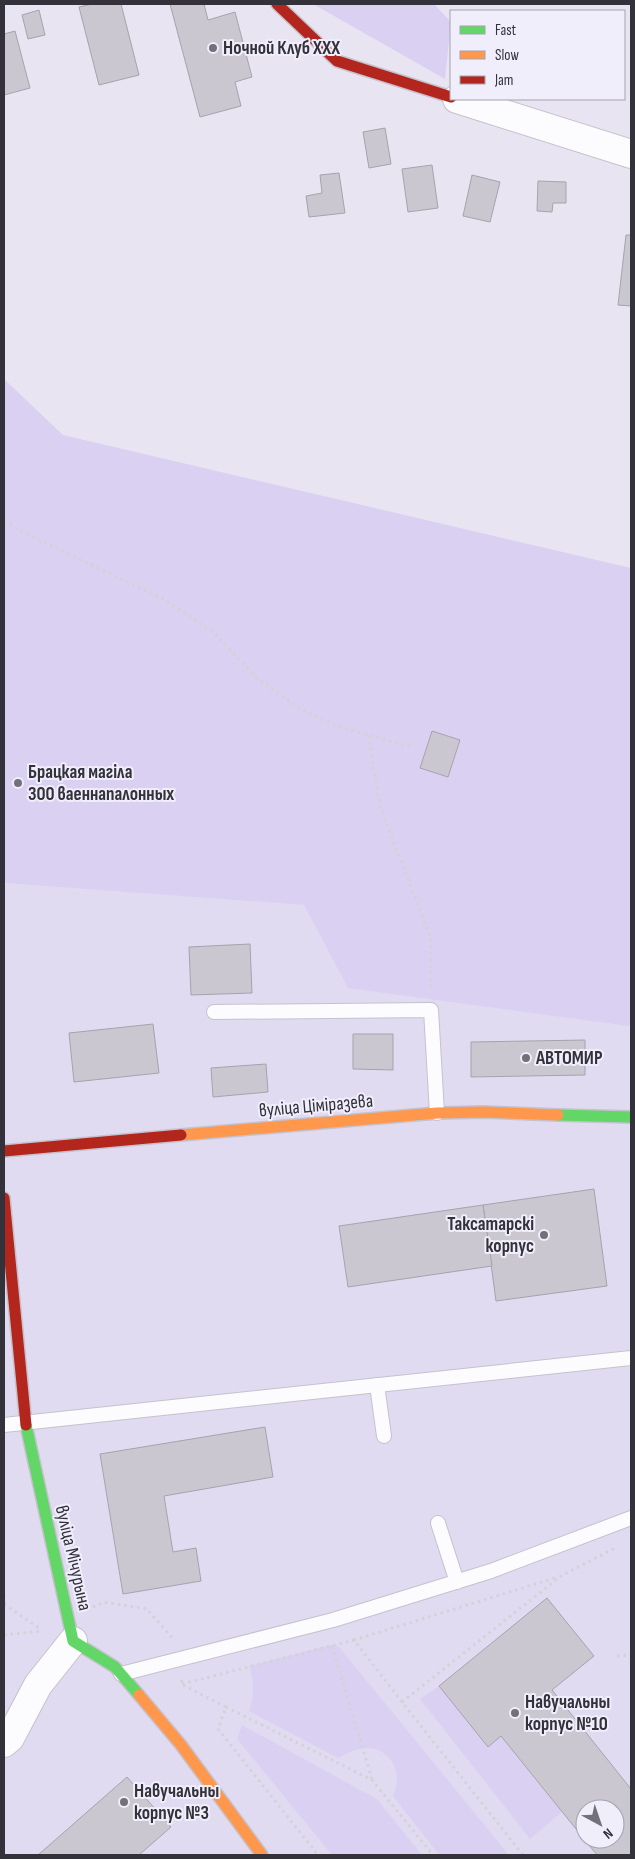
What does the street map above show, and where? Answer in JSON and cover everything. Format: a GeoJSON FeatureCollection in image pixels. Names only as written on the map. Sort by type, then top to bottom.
{"type":"FeatureCollection","features":[{"type":"Feature","properties":{"kind":"street"},"geometry":{"type":"LineString","coordinates":[[277,4],[337,61],[450,97]]}},
{"type":"Feature","properties":{"kind":"street"},"geometry":{"type":"LineString","coordinates":[[460,100],[631,154]]}},
{"type":"Feature","properties":{"kind":"street","name":"вуліца Ціміразева"},"geometry":{"type":"LineString","coordinates":[[4,1151],[438,1113],[483,1112],[631,1117]]}},
{"type":"Feature","properties":{"kind":"street","name":"вуліца Мічурына"},"geometry":{"type":"LineString","coordinates":[[4,1198],[25,1422],[71,1630]]}},
{"type":"Feature","properties":{"kind":"street"},"geometry":{"type":"LineString","coordinates":[[4,1743],[10,1738],[38,1685],[71,1630],[121,1674],[181,1745],[262,1855]]}},
{"type":"Feature","properties":{"kind":"lane"},"geometry":{"type":"LineString","coordinates":[[214,1012],[431,1010],[438,1113]]}},
{"type":"Feature","properties":{"kind":"lane"},"geometry":{"type":"LineString","coordinates":[[4,1425],[631,1358]]}},
{"type":"Feature","properties":{"kind":"lane"},"geometry":{"type":"LineString","coordinates":[[377,1385],[384,1436]]}},
{"type":"Feature","properties":{"kind":"lane"},"geometry":{"type":"LineString","coordinates":[[121,1674],[333,1620],[491,1571],[631,1518]]}},
{"type":"Feature","properties":{"kind":"lane"},"geometry":{"type":"LineString","coordinates":[[438,1523],[457,1582]]}},
{"type":"Feature","properties":{"kind":"path"},"geometry":{"type":"LineString","coordinates":[[4,521],[30,536],[164,599],[215,634],[257,678],[299,708],[336,726],[411,746]]}},
{"type":"Feature","properties":{"kind":"path"},"geometry":{"type":"LineString","coordinates":[[368,736],[380,806],[430,938],[431,1010]]}},
{"type":"Feature","properties":{"kind":"path"},"geometry":{"type":"LineString","coordinates":[[181,1684],[354,1640],[561,1576],[622,1545]]}},
{"type":"Feature","properties":{"kind":"path"},"geometry":{"type":"LineString","coordinates":[[402,1702],[561,1576]]}},
{"type":"Feature","properties":{"kind":"path"},"geometry":{"type":"LineString","coordinates":[[4,1596],[4,1605],[42,1631]]}},
{"type":"Feature","properties":{"kind":"path"},"geometry":{"type":"LineString","coordinates":[[4,1635],[71,1630],[104,1602],[147,1609],[189,1657],[181,1684]]}},
{"type":"Feature","properties":{"kind":"path"},"geometry":{"type":"LineString","coordinates":[[354,1640],[522,1855]]}},
{"type":"Feature","properties":{"kind":"path"},"geometry":{"type":"LineString","coordinates":[[332,1646],[372,1780],[433,1855]]}},
{"type":"Feature","properties":{"kind":"path"},"geometry":{"type":"LineString","coordinates":[[617,1656],[631,1655]]}},
{"type":"Feature","properties":{"kind":"path"},"geometry":{"type":"LineString","coordinates":[[181,1684],[372,1780]]}},
{"type":"Feature","properties":{"kind":"path"},"geometry":{"type":"LineString","coordinates":[[226,1707],[218,1729],[318,1855]]}},
{"type":"Feature","properties":{"kind":"shaded area"},"geometry":{"type":"Polygon","coordinates":[[[313,4],[434,4],[450,21],[445,79],[313,4]]]}},
{"type":"Feature","properties":{"kind":"shaded area"},"geometry":{"type":"Polygon","coordinates":[[[4,379],[63,435],[631,568],[631,1024],[628,1026],[348,988],[304,905],[4,883],[4,379]]]}},
{"type":"Feature","properties":{"kind":"shaded area"},"geometry":{"type":"Polygon","coordinates":[[[4,801],[631,844],[631,1855],[4,1855],[4,801]]]}},
{"type":"Feature","properties":{"kind":"shaded area"},"geometry":{"type":"Polygon","coordinates":[[[334,1644],[340,1648],[509,1855],[439,1855],[393,1796],[397,1784],[397,1774],[395,1767],[387,1756],[375,1749],[368,1748],[354,1750],[338,1758],[249,1711],[253,1688],[249,1666],[334,1644]]]}},
{"type":"Feature","properties":{"kind":"shaded area"},"geometry":{"type":"Polygon","coordinates":[[[439,1686],[488,1747],[501,1736],[562,1812],[530,1839],[420,1699],[439,1686]]]}},
{"type":"Feature","properties":{"kind":"shaded area"},"geometry":{"type":"Polygon","coordinates":[[[242,1725],[377,1799],[422,1855],[332,1855],[237,1739],[242,1725]]]}},
{"type":"Feature","properties":{"kind":"building"},"geometry":{"type":"Polygon","coordinates":[[[92,4],[121,4],[139,75],[99,85],[79,7],[92,4]]]}},
{"type":"Feature","properties":{"kind":"building","name":"Ночной Клуб ХХХ"},"geometry":{"type":"Polygon","coordinates":[[[170,4],[204,4],[208,20],[235,12],[252,77],[235,82],[241,106],[200,117],[170,4]]]}},
{"type":"Feature","properties":{"kind":"building"},"geometry":{"type":"Polygon","coordinates":[[[39,10],[45,35],[28,39],[22,15],[39,10]]]}},
{"type":"Feature","properties":{"kind":"building"},"geometry":{"type":"Polygon","coordinates":[[[15,31],[30,88],[4,95],[4,34],[15,31]]]}},
{"type":"Feature","properties":{"kind":"building"},"geometry":{"type":"Polygon","coordinates":[[[385,128],[391,164],[369,168],[363,132],[385,128]]]}},
{"type":"Feature","properties":{"kind":"building"},"geometry":{"type":"Polygon","coordinates":[[[432,165],[438,208],[408,212],[402,169],[432,165]]]}},
{"type":"Feature","properties":{"kind":"building"},"geometry":{"type":"Polygon","coordinates":[[[339,173],[345,213],[309,217],[306,196],[322,193],[320,175],[339,173]]]}},
{"type":"Feature","properties":{"kind":"building"},"geometry":{"type":"Polygon","coordinates":[[[472,175],[500,182],[490,222],[463,216],[472,175]]]}},
{"type":"Feature","properties":{"kind":"building"},"geometry":{"type":"Polygon","coordinates":[[[538,181],[566,182],[566,203],[553,203],[552,212],[537,211],[538,181]]]}},
{"type":"Feature","properties":{"kind":"building"},"geometry":{"type":"Polygon","coordinates":[[[626,235],[631,235],[631,306],[618,305],[626,235]]]}},
{"type":"Feature","properties":{"kind":"building"},"geometry":{"type":"Polygon","coordinates":[[[432,731],[460,740],[448,777],[420,768],[432,731]]]}},
{"type":"Feature","properties":{"kind":"building"},"geometry":{"type":"Polygon","coordinates":[[[250,944],[252,993],[191,995],[189,947],[250,944]]]}},
{"type":"Feature","properties":{"kind":"building"},"geometry":{"type":"Polygon","coordinates":[[[153,1024],[159,1073],[74,1082],[69,1033],[153,1024]]]}},
{"type":"Feature","properties":{"kind":"building"},"geometry":{"type":"Polygon","coordinates":[[[353,1034],[393,1034],[393,1070],[353,1069],[353,1034]]]}},
{"type":"Feature","properties":{"kind":"building"},"geometry":{"type":"Polygon","coordinates":[[[585,1040],[585,1075],[471,1077],[471,1042],[585,1040]]]}},
{"type":"Feature","properties":{"kind":"building"},"geometry":{"type":"Polygon","coordinates":[[[266,1064],[268,1092],[213,1097],[211,1068],[266,1064]]]}},
{"type":"Feature","properties":{"kind":"building","name":"Таксатарскі корпус"},"geometry":{"type":"Polygon","coordinates":[[[594,1189],[607,1286],[496,1301],[483,1205],[594,1189]]]}},
{"type":"Feature","properties":{"kind":"building"},"geometry":{"type":"Polygon","coordinates":[[[483,1205],[492,1266],[348,1287],[339,1226],[483,1205]]]}},
{"type":"Feature","properties":{"kind":"building"},"geometry":{"type":"Polygon","coordinates":[[[265,1427],[273,1477],[164,1496],[173,1552],[196,1548],[201,1581],[123,1594],[100,1454],[265,1427]]]}},
{"type":"Feature","properties":{"kind":"building","name":"Навучальны корпус №10"},"geometry":{"type":"Polygon","coordinates":[[[547,1598],[594,1656],[552,1690],[631,1789],[631,1855],[597,1855],[592,1849],[625,1849],[625,1799],[575,1799],[575,1828],[501,1736],[488,1747],[439,1686],[547,1598]]]}},
{"type":"Feature","properties":{"kind":"building","name":"Навучальны корпус №3"},"geometry":{"type":"Polygon","coordinates":[[[127,1777],[171,1827],[139,1855],[38,1855],[127,1777]]]}},
{"type":"Feature","properties":{"kind":"traffic: fast"},"geometry":{"type":"LineString","coordinates":[[558,1115],[631,1117]]}},
{"type":"Feature","properties":{"kind":"traffic: fast"},"geometry":{"type":"LineString","coordinates":[[26,1425],[73,1641],[115,1667],[139,1695]]}},
{"type":"Feature","properties":{"kind":"traffic: slow"},"geometry":{"type":"LineString","coordinates":[[181,1135],[437,1113],[483,1112],[558,1115]]}},
{"type":"Feature","properties":{"kind":"traffic: slow"},"geometry":{"type":"LineString","coordinates":[[139,1695],[181,1745],[262,1855]]}},
{"type":"Feature","properties":{"kind":"traffic: jam"},"geometry":{"type":"LineString","coordinates":[[277,4],[337,61],[450,97]]}},
{"type":"Feature","properties":{"kind":"traffic: jam"},"geometry":{"type":"LineString","coordinates":[[4,1151],[181,1135]]}},
{"type":"Feature","properties":{"kind":"traffic: jam"},"geometry":{"type":"LineString","coordinates":[[4,1198],[26,1425]]}},
{"type":"Feature","properties":{"kind":"place","name":"Ночной Клуб ХХХ"},"geometry":{"type":"Point","coordinates":[213,48]}},
{"type":"Feature","properties":{"kind":"place","name":"Брацкая магіла 300 ваеннапалонных"},"geometry":{"type":"Point","coordinates":[18,783]}},
{"type":"Feature","properties":{"kind":"place","name":"АВТОМИР"},"geometry":{"type":"Point","coordinates":[526,1058]}},
{"type":"Feature","properties":{"kind":"place","name":"Таксатарскі корпус"},"geometry":{"type":"Point","coordinates":[544,1235]}},
{"type":"Feature","properties":{"kind":"place","name":"Навучальны корпус №10"},"geometry":{"type":"Point","coordinates":[515,1713]}},
{"type":"Feature","properties":{"kind":"place","name":"Навучальны корпус №3"},"geometry":{"type":"Point","coordinates":[124,1802]}}]}
